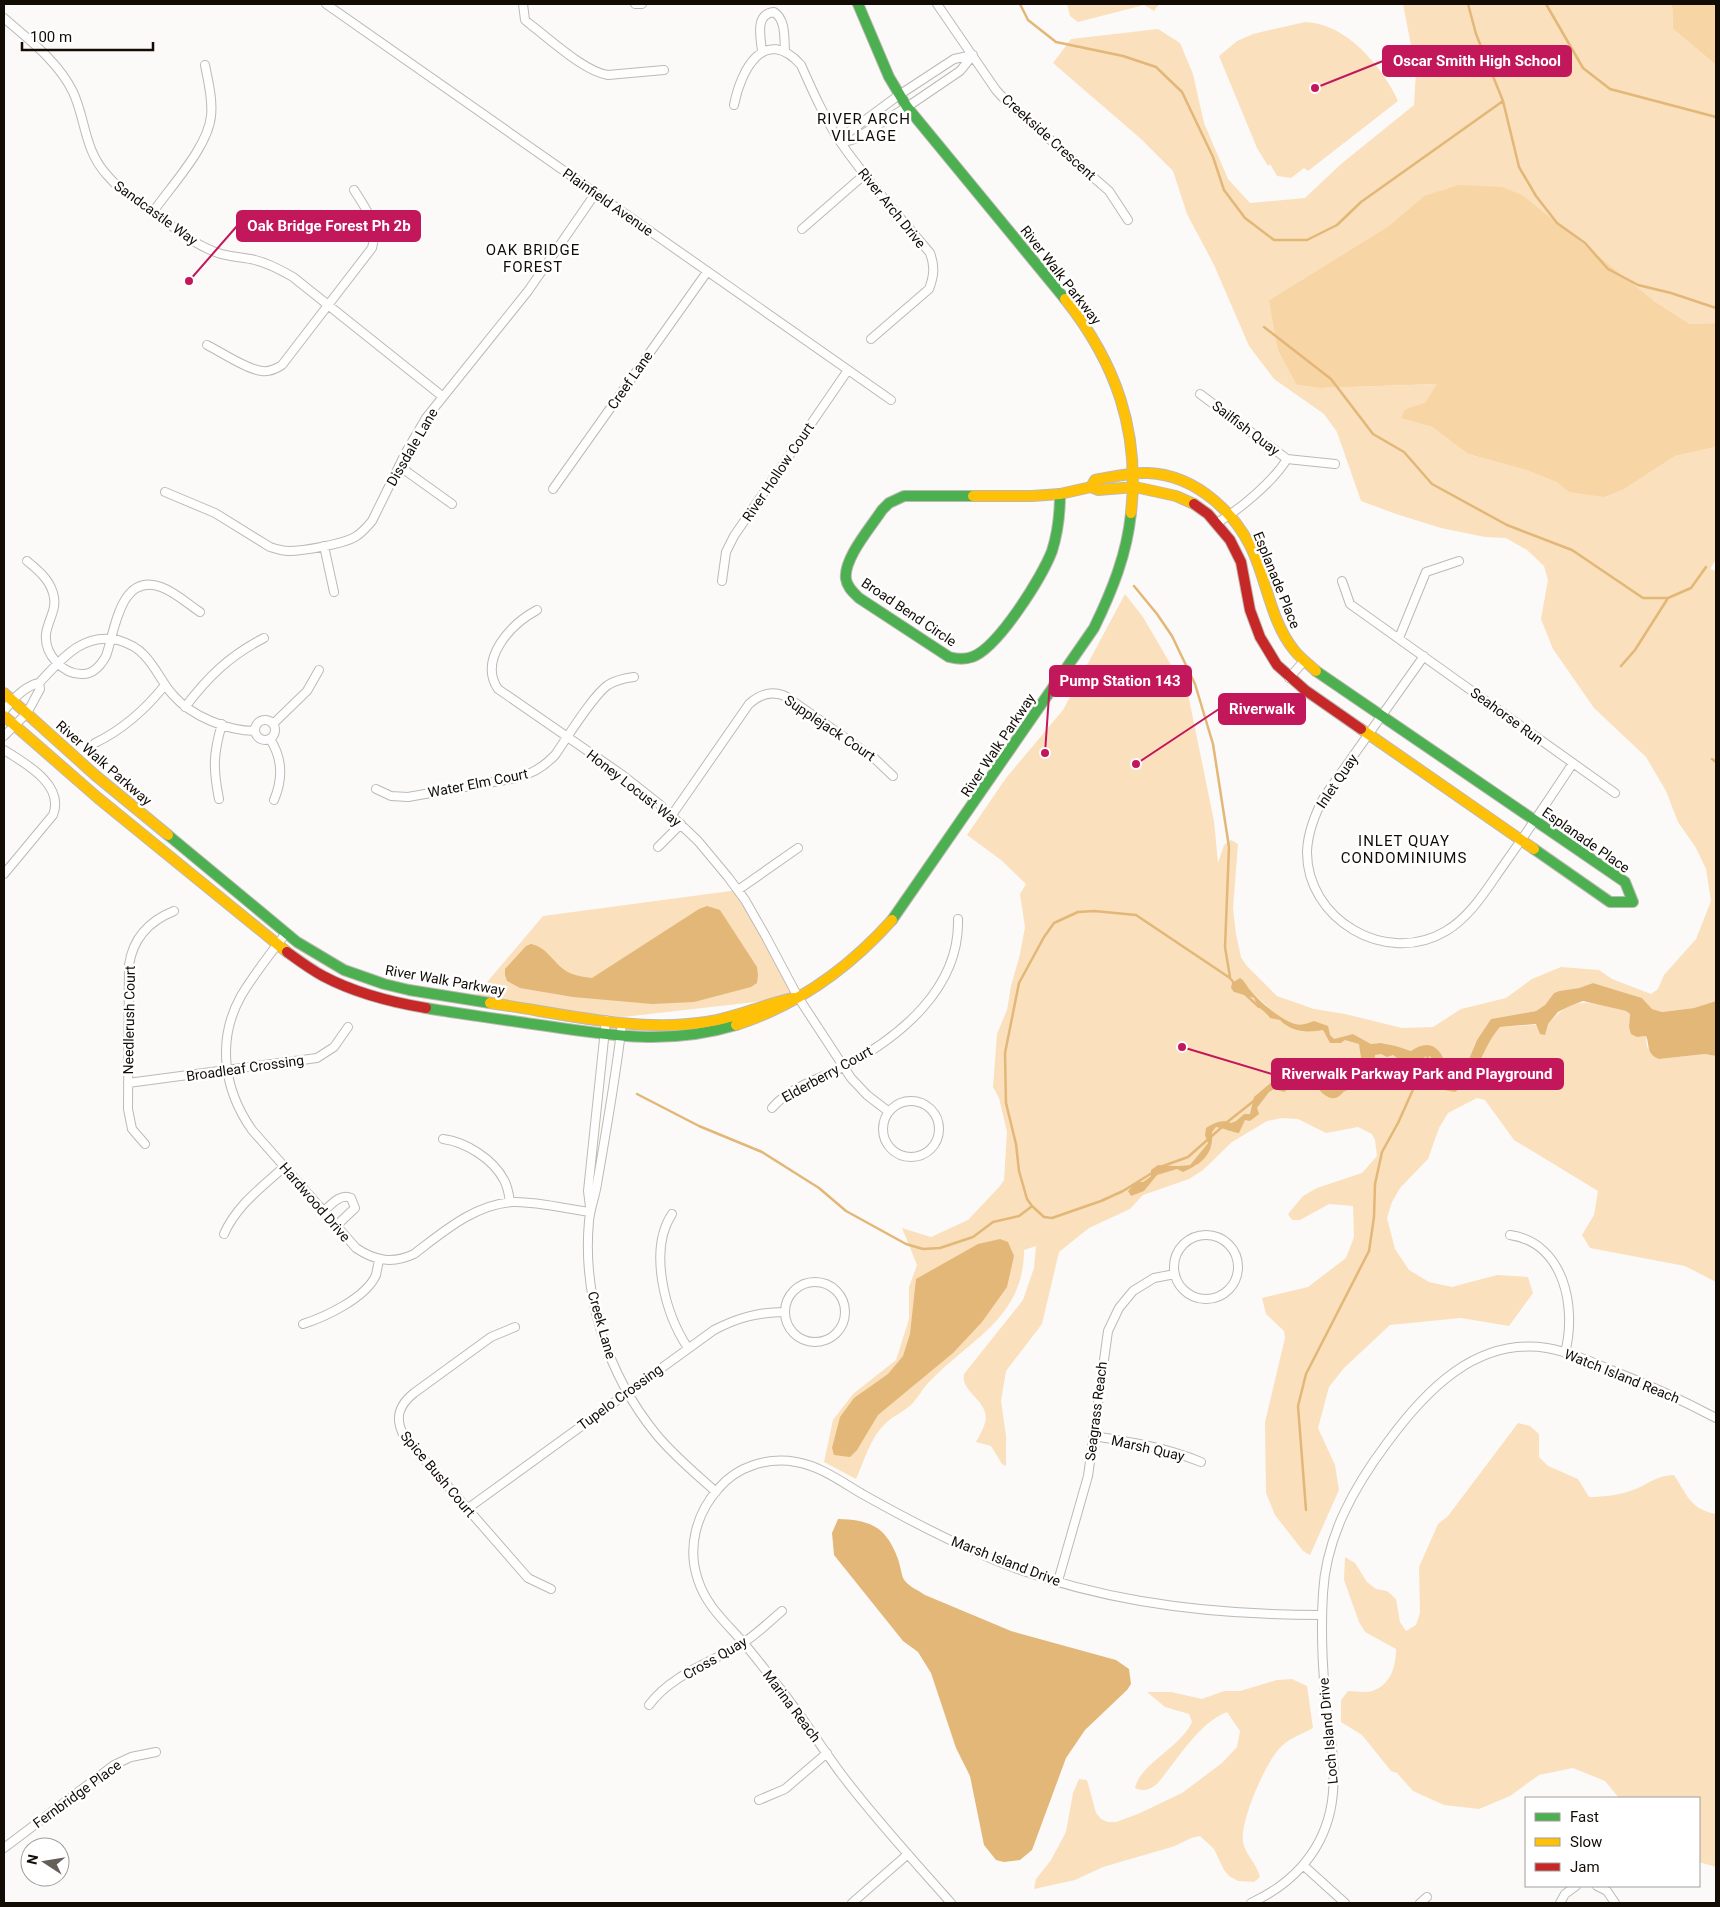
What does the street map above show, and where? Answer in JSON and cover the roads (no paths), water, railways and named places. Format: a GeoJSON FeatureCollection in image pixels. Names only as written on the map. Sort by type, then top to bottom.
{"type":"FeatureCollection","features":[{"type":"Feature","properties":{"kind":"street","name":"Plainfield Avenue"},"geometry":{"type":"LineString","coordinates":[[326,4],[891,400]]}},
{"type":"Feature","properties":{"kind":"street"},"geometry":{"type":"LineString","coordinates":[[523,4],[525,20],[531,26],[588,68],[600,74],[664,70]]}},
{"type":"Feature","properties":{"kind":"street"},"geometry":{"type":"LineString","coordinates":[[635,4],[642,4]]}},
{"type":"Feature","properties":{"kind":"street","name":"River Walk Parkway"},"geometry":{"type":"LineString","coordinates":[[4,716],[98,798],[277,946],[323,976],[367,995],[390,1002],[621,1036],[652,1038],[676,1036],[724,1029],[781,1009],[831,978],[850,963],[891,922],[1094,628],[1111,596],[1128,544],[1135,487],[1129,429],[1120,396],[1104,357],[1089,332],[1067,302],[907,107],[877,52],[858,4]]}},
{"type":"Feature","properties":{"kind":"street","name":"Creekside Crescent"},"geometry":{"type":"LineString","coordinates":[[937,4],[996,90],[1007,102],[1109,191],[1128,220]]}},
{"type":"Feature","properties":{"kind":"street"},"geometry":{"type":"LineString","coordinates":[[734,105],[741,78],[754,59],[762,52],[772,50],[785,51],[782,23],[780,16],[774,12],[768,13],[762,18],[760,25],[762,52]]}},
{"type":"Feature","properties":{"kind":"street","name":"Sandcastle Way"},"geometry":{"type":"LineString","coordinates":[[4,18],[52,60],[63,75],[73,92],[80,110],[88,144],[95,160],[118,187],[203,247],[220,254],[256,260],[275,267],[293,277],[442,396]]}},
{"type":"Feature","properties":{"kind":"street","name":"River Arch Drive"},"geometry":{"type":"LineString","coordinates":[[785,51],[801,65],[841,143],[864,175],[930,253],[934,263],[934,277],[929,288],[871,339]]}},
{"type":"Feature","properties":{"kind":"street"},"geometry":{"type":"LineString","coordinates":[[841,143],[849,132],[899,95],[954,59],[973,55]]}},
{"type":"Feature","properties":{"kind":"street"},"geometry":{"type":"LineString","coordinates":[[841,143],[856,139],[907,107],[960,71],[973,55]]}},
{"type":"Feature","properties":{"kind":"street"},"geometry":{"type":"LineString","coordinates":[[153,212],[203,143],[209,129],[212,114],[205,65]]}},
{"type":"Feature","properties":{"kind":"street"},"geometry":{"type":"LineString","coordinates":[[802,229],[864,175]]}},
{"type":"Feature","properties":{"kind":"street"},"geometry":{"type":"LineString","coordinates":[[207,345],[254,369],[273,370],[282,365],[369,254],[374,241],[375,230],[372,219],[354,190]]}},
{"type":"Feature","properties":{"kind":"street","name":"Dissdale Lane"},"geometry":{"type":"LineString","coordinates":[[165,492],[215,513],[270,547],[288,551],[324,546],[354,537],[372,521],[398,466],[426,418],[528,291],[596,194]]}},
{"type":"Feature","properties":{"kind":"street","name":"Creef Lane"},"geometry":{"type":"LineString","coordinates":[[553,489],[707,272]]}},
{"type":"Feature","properties":{"kind":"street","name":"River Hollow Court"},"geometry":{"type":"LineString","coordinates":[[722,581],[726,552],[734,536],[848,370]]}},
{"type":"Feature","properties":{"kind":"street","name":"Sailfish Quay"},"geometry":{"type":"LineString","coordinates":[[1200,394],[1287,459],[1282,468],[1230,515],[1217,523]]}},
{"type":"Feature","properties":{"kind":"street"},"geometry":{"type":"LineString","coordinates":[[1287,459],[1335,464]]}},
{"type":"Feature","properties":{"kind":"street"},"geometry":{"type":"LineString","coordinates":[[398,466],[452,504]]}},
{"type":"Feature","properties":{"kind":"street","name":"Broad Bend Circle"},"geometry":{"type":"LineString","coordinates":[[1091,487],[1095,480],[1134,474]]}},
{"type":"Feature","properties":{"kind":"street","name":"Esplanade Place"},"geometry":{"type":"LineString","coordinates":[[1134,474],[1155,474],[1185,482],[1204,492],[1220,504],[1244,534],[1256,557],[1280,627],[1294,651],[1304,661],[1625,882],[1633,902],[1610,902],[1290,678],[1277,665],[1260,637],[1250,610],[1241,562],[1230,540],[1217,523],[1195,505],[1176,496],[1135,487]]}},
{"type":"Feature","properties":{"kind":"street","name":"Broad Bend Circle"},"geometry":{"type":"LineString","coordinates":[[1060,494],[1060,519],[1053,545],[1036,585],[1017,612],[982,652],[971,658],[960,660],[949,657],[859,598],[848,586],[845,575],[848,560],[882,510],[894,500],[910,495],[1032,496],[1060,494],[1091,487],[1098,490],[1135,487]]}},
{"type":"Feature","properties":{"kind":"street"},"geometry":{"type":"LineString","coordinates":[[324,546],[334,592]]}},
{"type":"Feature","properties":{"kind":"street"},"geometry":{"type":"LineString","coordinates":[[27,561],[46,578],[54,594],[54,614],[46,636],[51,656],[57,663],[76,673],[93,672],[102,664],[124,599],[136,588],[159,586],[200,612]]}},
{"type":"Feature","properties":{"kind":"street"},"geometry":{"type":"LineString","coordinates":[[1399,638],[1426,572],[1459,561]]}},
{"type":"Feature","properties":{"kind":"street","name":"Seahorse Run"},"geometry":{"type":"LineString","coordinates":[[1342,581],[1350,604],[1615,793]]}},
{"type":"Feature","properties":{"kind":"street","name":"Honey Locust Way"},"geometry":{"type":"LineString","coordinates":[[537,610],[520,621],[506,637],[494,656],[491,667],[491,676],[494,682],[502,692],[621,774],[672,815],[715,861],[738,890],[765,935],[798,998],[844,1067],[867,1095],[889,1112]]}},
{"type":"Feature","properties":{"kind":"street"},"geometry":{"type":"LineString","coordinates":[[185,707],[213,673],[238,653],[264,638]]}},
{"type":"Feature","properties":{"kind":"street"},"geometry":{"type":"LineString","coordinates":[[4,711],[12,700],[33,684],[39,683],[70,650],[80,644],[96,639],[111,639],[125,642],[138,649],[149,660],[172,695],[185,707],[196,714],[236,729],[255,731]]}},
{"type":"Feature","properties":{"kind":"street","name":"Inlet Quay"},"geometry":{"type":"LineString","coordinates":[[1424,656],[1324,797],[1315,814],[1309,832],[1307,851],[1315,888],[1324,905],[1352,931],[1389,943],[1408,943],[1427,940],[1444,932],[1460,921],[1473,908],[1573,763]]}},
{"type":"Feature","properties":{"kind":"street"},"geometry":{"type":"LineString","coordinates":[[1290,678],[1304,661]]}},
{"type":"Feature","properties":{"kind":"street"},"geometry":{"type":"LineString","coordinates":[[273,724],[307,691],[319,670]]}},
{"type":"Feature","properties":{"kind":"street","name":"Water Elm Court"},"geometry":{"type":"LineString","coordinates":[[376,789],[390,796],[408,797],[524,776],[540,769],[550,761],[605,687],[619,680],[634,677]]}},
{"type":"Feature","properties":{"kind":"street"},"geometry":{"type":"LineString","coordinates":[[4,736],[27,713],[40,689],[39,683]]}},
{"type":"Feature","properties":{"kind":"street"},"geometry":{"type":"LineString","coordinates":[[95,744],[140,714],[165,685]]}},
{"type":"Feature","properties":{"kind":"street","name":"River Walk Parkway"},"geometry":{"type":"LineString","coordinates":[[4,693],[95,775],[286,933],[344,970],[384,984],[409,990],[622,1023],[656,1025],[692,1024],[719,1020],[779,1000],[798,998]]}},
{"type":"Feature","properties":{"kind":"street","name":"Supplejack Court"},"geometry":{"type":"LineString","coordinates":[[672,815],[749,704],[756,698],[768,693],[787,697],[874,758],[893,776]]}},
{"type":"Feature","properties":{"kind":"street"},"geometry":{"type":"LineString","coordinates":[[262,721],[268,721],[273,724],[276,730],[270,739],[263,740],[259,738],[255,731],[262,721]]}},
{"type":"Feature","properties":{"kind":"street"},"geometry":{"type":"LineString","coordinates":[[219,799],[215,780],[214,759],[216,742],[222,724]]}},
{"type":"Feature","properties":{"kind":"street"},"geometry":{"type":"LineString","coordinates":[[270,739],[275,747],[280,765],[279,790],[274,800]]}},
{"type":"Feature","properties":{"kind":"street"},"geometry":{"type":"LineString","coordinates":[[4,750],[27,765],[47,783],[53,791],[56,803],[53,815],[4,874]]}},
{"type":"Feature","properties":{"kind":"street"},"geometry":{"type":"LineString","coordinates":[[658,848],[681,824]]}},
{"type":"Feature","properties":{"kind":"street"},"geometry":{"type":"LineString","coordinates":[[738,890],[798,848]]}},
{"type":"Feature","properties":{"kind":"street","name":"Needlerush Court"},"geometry":{"type":"LineString","coordinates":[[144,1144],[132,1129],[129,1120],[130,957],[134,944],[145,929],[156,920],[174,911]]}},
{"type":"Feature","properties":{"kind":"street","name":"Elderberry Court"},"geometry":{"type":"LineString","coordinates":[[772,1108],[780,1099],[794,1090],[844,1067],[874,1049],[922,1009],[949,969],[956,949],[958,920]]}},
{"type":"Feature","properties":{"kind":"street","name":"Hardwood Drive"},"geometry":{"type":"LineString","coordinates":[[286,933],[241,996],[233,1012],[226,1050],[227,1070],[232,1095],[241,1114],[252,1130],[323,1212],[356,1248],[379,1260]]}},
{"type":"Feature","properties":{"kind":"street","name":"Creek Lane"},"geometry":{"type":"LineString","coordinates":[[606,1020],[588,1191],[590,1212],[589,1261],[595,1309],[611,1360],[642,1416],[665,1445],[716,1492]]}},
{"type":"Feature","properties":{"kind":"street","name":"Creek Lane"},"geometry":{"type":"LineString","coordinates":[[590,1212],[596,1192],[622,1023]]}},
{"type":"Feature","properties":{"kind":"street","name":"Broadleaf Crossing"},"geometry":{"type":"LineString","coordinates":[[128,1083],[317,1058],[334,1047],[348,1026]]}},
{"type":"Feature","properties":{"kind":"street"},"geometry":{"type":"LineString","coordinates":[[910,1101],[921,1103],[931,1109],[938,1119],[940,1131],[936,1142],[929,1152],[919,1157],[907,1158],[896,1154],[887,1145],[883,1134],[884,1122],[889,1112],[898,1104],[910,1101]]}},
{"type":"Feature","properties":{"kind":"street"},"geometry":{"type":"LineString","coordinates":[[443,1139],[466,1146],[479,1154],[499,1172],[508,1188],[510,1202]]}},
{"type":"Feature","properties":{"kind":"street"},"geometry":{"type":"LineString","coordinates":[[224,1234],[240,1207],[284,1167]]}},
{"type":"Feature","properties":{"kind":"street"},"geometry":{"type":"LineString","coordinates":[[323,1212],[340,1198],[348,1196],[351,1198],[355,1208],[336,1226]]}},
{"type":"Feature","properties":{"kind":"street"},"geometry":{"type":"LineString","coordinates":[[303,1324],[334,1313],[363,1292],[376,1276],[379,1260],[406,1258],[459,1222],[498,1204],[510,1202],[526,1203],[590,1212]]}},
{"type":"Feature","properties":{"kind":"street"},"geometry":{"type":"LineString","coordinates":[[672,1214],[662,1233],[660,1245],[662,1278],[672,1316],[680,1336],[688,1348]]}},
{"type":"Feature","properties":{"kind":"street"},"geometry":{"type":"LineString","coordinates":[[1204,1235],[1215,1236],[1225,1241],[1233,1249],[1237,1259],[1237,1274],[1231,1288],[1223,1295],[1214,1299],[1204,1300],[1189,1295],[1178,1284],[1175,1274],[1174,1263],[1177,1253],[1184,1244],[1193,1238],[1204,1235]]}},
{"type":"Feature","properties":{"kind":"street"},"geometry":{"type":"LineString","coordinates":[[1510,1235],[1522,1237],[1541,1247],[1552,1261],[1561,1279],[1567,1295],[1570,1313],[1569,1339],[1565,1353]]}},
{"type":"Feature","properties":{"kind":"street","name":"Seagrass Reach"},"geometry":{"type":"LineString","coordinates":[[1058,1581],[1084,1491],[1094,1436],[1105,1344],[1112,1319],[1128,1296],[1144,1283],[1154,1278],[1175,1274]]}},
{"type":"Feature","properties":{"kind":"street"},"geometry":{"type":"LineString","coordinates":[[811,1282],[825,1284],[837,1292],[844,1304],[844,1319],[838,1332],[826,1340],[812,1342],[798,1337],[788,1326],[785,1312],[788,1298],[797,1287],[811,1282]]}},
{"type":"Feature","properties":{"kind":"street","name":"Tupelo Crossing"},"geometry":{"type":"LineString","coordinates":[[467,1509],[714,1330],[754,1314],[785,1312]]}},
{"type":"Feature","properties":{"kind":"street","name":"Spice Bush Court"},"geometry":{"type":"LineString","coordinates":[[515,1327],[491,1337],[422,1387],[406,1400],[399,1412],[398,1420],[404,1436],[528,1578],[551,1589]]}},
{"type":"Feature","properties":{"kind":"street","name":"Watch Island Reach"},"geometry":{"type":"LineString","coordinates":[[1322,1615],[1326,1570],[1336,1533],[1348,1503],[1377,1456],[1399,1427],[1422,1401],[1460,1367],[1485,1355],[1520,1347],[1546,1348],[1565,1353],[1648,1384],[1716,1418]]}},
{"type":"Feature","properties":{"kind":"street","name":"Marsh Quay"},"geometry":{"type":"LineString","coordinates":[[1094,1436],[1144,1444],[1201,1462]]}},
{"type":"Feature","properties":{"kind":"street","name":"Marsh Island Drive"},"geometry":{"type":"LineString","coordinates":[[716,1492],[734,1474],[756,1464],[776,1460],[800,1463],[825,1473],[918,1525],[971,1550],[1011,1566],[1058,1581],[1105,1594],[1179,1608],[1240,1613],[1322,1615]]}},
{"type":"Feature","properties":{"kind":"street","name":"Marina Reach"},"geometry":{"type":"LineString","coordinates":[[716,1492],[700,1516],[694,1534],[693,1553],[695,1571],[699,1583],[711,1606],[780,1688],[840,1773],[951,1903]]}},
{"type":"Feature","properties":{"kind":"street","name":"Cross Quay"},"geometry":{"type":"LineString","coordinates":[[650,1705],[661,1691],[672,1682],[743,1643],[782,1611]]}},
{"type":"Feature","properties":{"kind":"street","name":"Loch Island Drive"},"geometry":{"type":"LineString","coordinates":[[1251,1903],[1291,1879],[1318,1843],[1326,1826],[1334,1787],[1323,1668],[1322,1615]]}},
{"type":"Feature","properties":{"kind":"street","name":"Fernbridge Place"},"geometry":{"type":"LineString","coordinates":[[4,1848],[114,1765],[131,1757],[156,1752]]}},
{"type":"Feature","properties":{"kind":"street"},"geometry":{"type":"LineString","coordinates":[[759,1800],[785,1789],[827,1753]]}},
{"type":"Feature","properties":{"kind":"street"},"geometry":{"type":"LineString","coordinates":[[852,1903],[908,1854]]}},
{"type":"Feature","properties":{"kind":"street"},"geometry":{"type":"LineString","coordinates":[[1302,1865],[1345,1903]]}},
{"type":"Feature","properties":{"kind":"street"},"geometry":{"type":"LineString","coordinates":[[1560,1903],[1565,1894],[1575,1887]]}},
{"type":"Feature","properties":{"kind":"street"},"geometry":{"type":"LineString","coordinates":[[1599,1887],[1607,1891],[1615,1903]]}},
{"type":"Feature","properties":{"kind":"street"},"geometry":{"type":"LineString","coordinates":[[1420,1903],[1427,1897]]}},
{"type":"Feature","properties":{"kind":"waterway"},"geometry":{"type":"LineString","coordinates":[[1020,4],[1028,20],[1056,42],[1123,56],[1156,67],[1182,92],[1213,157],[1224,190],[1245,218],[1274,240],[1307,240],[1337,225],[1361,202],[1503,101]]}},
{"type":"Feature","properties":{"kind":"waterway"},"geometry":{"type":"LineString","coordinates":[[1468,4],[1476,34],[1503,101],[1519,167],[1536,196],[1557,223],[1585,243],[1608,269],[1638,285],[1671,293],[1716,308]]}},
{"type":"Feature","properties":{"kind":"waterway"},"geometry":{"type":"LineString","coordinates":[[1546,4],[1583,68],[1610,89],[1716,117]]}},
{"type":"Feature","properties":{"kind":"waterway"},"geometry":{"type":"LineString","coordinates":[[1264,327],[1331,379],[1373,434],[1404,452],[1432,484],[1507,525],[1572,550],[1643,598],[1668,598]]}},
{"type":"Feature","properties":{"kind":"waterway"},"geometry":{"type":"LineString","coordinates":[[1621,666],[1635,650],[1668,598],[1691,588],[1706,567]]}},
{"type":"Feature","properties":{"kind":"waterway"},"geometry":{"type":"LineString","coordinates":[[1134,586],[1172,636],[1195,684],[1213,744],[1229,847],[1225,947],[1230,977]]}},
{"type":"Feature","properties":{"kind":"waterway"},"geometry":{"type":"LineString","coordinates":[[1712,759],[1716,762]]}},
{"type":"Feature","properties":{"kind":"waterway"},"geometry":{"type":"LineString","coordinates":[[1152,1173],[1123,1191],[1101,1201],[1052,1218],[1044,1217],[1027,1199],[1019,1171],[1016,1144],[1006,1103],[1005,1053],[1019,983],[1044,937],[1054,923],[1078,912],[1094,911],[1136,915],[1230,978],[1234,983]]}},
{"type":"Feature","properties":{"kind":"waterway"},"geometry":{"type":"LineString","coordinates":[[1245,994],[1259,1007]]}},
{"type":"Feature","properties":{"kind":"waterway"},"geometry":{"type":"LineString","coordinates":[[1306,1510],[1298,1406],[1306,1374],[1369,1251],[1374,1217],[1375,1184],[1382,1152],[1398,1123],[1430,1052]]}},
{"type":"Feature","properties":{"kind":"waterway"},"geometry":{"type":"LineString","coordinates":[[1345,1090],[1359,1076]]}},
{"type":"Feature","properties":{"kind":"waterway"},"geometry":{"type":"LineString","coordinates":[[637,1094],[699,1126],[762,1152],[819,1188],[846,1211],[906,1244],[923,1249],[940,1248],[973,1237],[993,1222],[1019,1216],[1031,1207]]}},
{"type":"Feature","properties":{"kind":"waterway"},"geometry":{"type":"LineString","coordinates":[[1226,1123],[1255,1100]]}},
{"type":"Feature","properties":{"kind":"waterway"},"geometry":{"type":"LineString","coordinates":[[1163,1166],[1188,1157],[1222,1127]]}},
{"type":"Feature","properties":{"kind":"place","name":"Oscar Smith High School"},"geometry":{"type":"Point","coordinates":[1315,88]}},
{"type":"Feature","properties":{"kind":"place","name":"Oak Bridge Forest Ph 2b"},"geometry":{"type":"Point","coordinates":[189,281]}},
{"type":"Feature","properties":{"kind":"place","name":"Pump Station 143"},"geometry":{"type":"Point","coordinates":[1045,753]}},
{"type":"Feature","properties":{"kind":"place","name":"Riverwalk"},"geometry":{"type":"Point","coordinates":[1136,764]}},
{"type":"Feature","properties":{"kind":"place","name":"Riverwalk Parkway Park and Playground"},"geometry":{"type":"Point","coordinates":[1182,1047]}},
{"type":"Feature","properties":{"kind":"district","name":"RIVER ARCH VILLAGE"},"geometry":{"type":"Point","coordinates":[864,128]}},
{"type":"Feature","properties":{"kind":"district","name":"OAK BRIDGE FOREST"},"geometry":{"type":"Point","coordinates":[533,258]}},
{"type":"Feature","properties":{"kind":"district","name":"INLET QUAY CONDOMINIUMS"},"geometry":{"type":"Point","coordinates":[1404,850]}}]}
